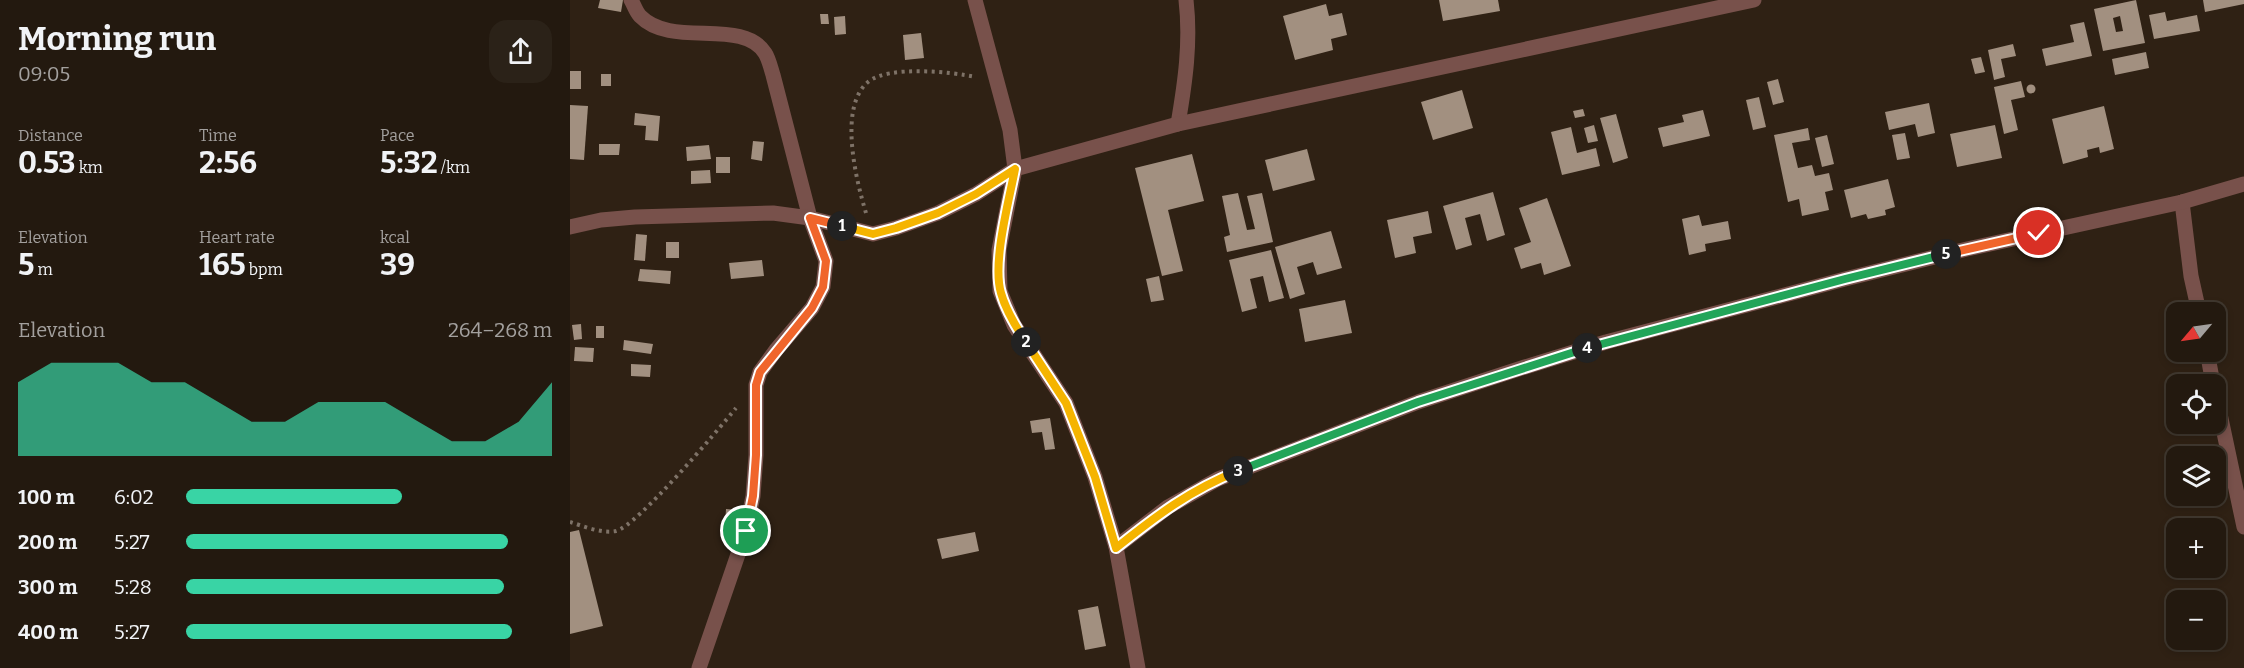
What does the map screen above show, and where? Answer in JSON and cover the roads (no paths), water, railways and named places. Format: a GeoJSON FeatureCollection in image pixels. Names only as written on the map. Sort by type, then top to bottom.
{"type":"FeatureCollection","features":[{"type":"Feature","properties":{"kind":"street"},"geometry":{"type":"LineString","coordinates":[[631,0],[639,15],[657,29],[751,40],[765,53],[773,75],[810,218],[826,261],[823,287],[812,308],[760,372],[756,385],[756,455],[753,496],[746,531],[699,668]]}},
{"type":"Feature","properties":{"kind":"street"},"geometry":{"type":"LineString","coordinates":[[975,0],[1010,130],[1015,169],[999,250],[1000,291],[1014,325],[1066,403],[1095,477],[1116,548],[1138,668]]}},
{"type":"Feature","properties":{"kind":"street"},"geometry":{"type":"LineString","coordinates":[[1178,124],[1186,70],[1189,20],[1186,0]]}},
{"type":"Feature","properties":{"kind":"street"},"geometry":{"type":"LineString","coordinates":[[570,227],[601,220],[634,217],[773,213],[810,218],[873,234],[938,213],[976,194],[1015,169],[1178,124],[1754,0]]}},
{"type":"Feature","properties":{"kind":"street"},"geometry":{"type":"LineString","coordinates":[[1116,548],[1168,507],[1218,479],[1418,402],[1525,367],[1606,342],[1845,279],[1967,249],[2182,202],[2244,184]]}},
{"type":"Feature","properties":{"kind":"street"},"geometry":{"type":"LineString","coordinates":[[2182,202],[2191,276],[2197,302]]}},
{"type":"Feature","properties":{"kind":"street"},"geometry":{"type":"LineString","coordinates":[[2224,434],[2244,527]]}}]}
